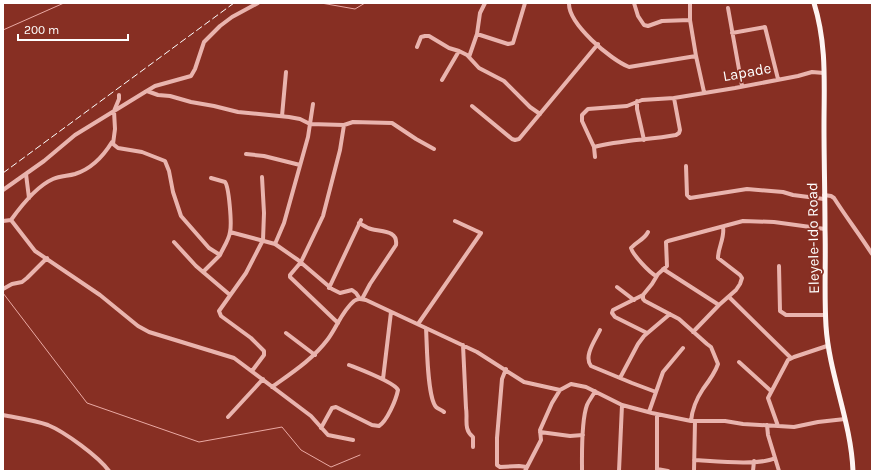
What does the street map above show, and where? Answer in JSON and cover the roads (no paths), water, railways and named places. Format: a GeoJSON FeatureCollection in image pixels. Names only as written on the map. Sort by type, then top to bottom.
{"type":"FeatureCollection","features":[{"type":"Feature","properties":{"kind":"main road","name":"Eleyele-Ido Road"},"geometry":{"type":"LineString","coordinates":[[814,3],[822,36],[824,74],[824,197],[826,229],[824,251],[827,346],[852,450],[853,471]]}},
{"type":"Feature","properties":{"kind":"street"},"geometry":{"type":"LineString","coordinates":[[3,190],[44,161],[75,135],[146,91],[155,86],[191,76],[195,69],[204,42],[220,26],[232,17],[258,3]]}},
{"type":"Feature","properties":{"kind":"street"},"geometry":{"type":"LineString","coordinates":[[469,57],[478,34],[480,13],[485,3]]}},
{"type":"Feature","properties":{"kind":"street"},"geometry":{"type":"LineString","coordinates":[[478,34],[511,44],[513,42],[525,3]]}},
{"type":"Feature","properties":{"kind":"street"},"geometry":{"type":"LineString","coordinates":[[569,3],[570,11],[579,26],[606,52],[629,67],[696,56]]}},
{"type":"Feature","properties":{"kind":"street"},"geometry":{"type":"LineString","coordinates":[[634,3],[638,16],[644,25],[648,26],[662,21],[690,20]]}},
{"type":"Feature","properties":{"kind":"street"},"geometry":{"type":"LineString","coordinates":[[690,3],[690,20],[704,92]]}},
{"type":"Feature","properties":{"kind":"street"},"geometry":{"type":"LineString","coordinates":[[728,8],[742,86]]}},
{"type":"Feature","properties":{"kind":"street"},"geometry":{"type":"LineString","coordinates":[[732,32],[766,27],[778,79]]}},
{"type":"Feature","properties":{"kind":"street"},"geometry":{"type":"LineString","coordinates":[[417,48],[422,37],[425,36],[436,39],[449,48],[459,51],[469,57],[479,68],[504,81],[530,107],[540,114]]}},
{"type":"Feature","properties":{"kind":"street"},"geometry":{"type":"LineString","coordinates":[[472,106],[515,140],[519,139],[598,44]]}},
{"type":"Feature","properties":{"kind":"street"},"geometry":{"type":"LineString","coordinates":[[442,80],[459,51]]}},
{"type":"Feature","properties":{"kind":"street"},"geometry":{"type":"LineString","coordinates":[[282,116],[286,72]]}},
{"type":"Feature","properties":{"kind":"street","name":"Lapade"},"geometry":{"type":"LineString","coordinates":[[594,147],[582,121],[582,115],[585,111],[595,108],[627,106],[637,101],[674,98],[812,72],[824,74]]}},
{"type":"Feature","properties":{"kind":"street"},"geometry":{"type":"LineString","coordinates":[[146,91],[206,106],[214,106],[238,112],[300,119],[310,124],[344,125],[353,122],[392,123],[434,149]]}},
{"type":"Feature","properties":{"kind":"street"},"geometry":{"type":"LineString","coordinates":[[3,221],[11,220],[23,203],[52,179],[76,174],[98,160],[112,142],[115,130],[114,112],[119,96]]}},
{"type":"Feature","properties":{"kind":"street"},"geometry":{"type":"LineString","coordinates":[[595,157],[594,147],[608,143],[644,140],[676,135],[680,130],[674,98]]}},
{"type":"Feature","properties":{"kind":"street"},"geometry":{"type":"LineString","coordinates":[[637,101],[637,108],[644,140]]}},
{"type":"Feature","properties":{"kind":"street"},"geometry":{"type":"LineString","coordinates":[[275,244],[284,223],[300,165],[310,124],[313,104]]}},
{"type":"Feature","properties":{"kind":"street"},"geometry":{"type":"LineString","coordinates":[[338,323],[291,279],[290,275],[301,262],[327,205],[340,150],[344,125]]}},
{"type":"Feature","properties":{"kind":"street"},"geometry":{"type":"LineString","coordinates":[[112,142],[115,147],[142,152],[165,161],[170,171],[173,192],[181,216],[209,248],[220,255]]}},
{"type":"Feature","properties":{"kind":"street"},"geometry":{"type":"LineString","coordinates":[[246,154],[264,156],[300,165]]}},
{"type":"Feature","properties":{"kind":"street"},"geometry":{"type":"LineString","coordinates":[[686,166],[687,195],[690,198],[747,189],[783,192],[793,195],[824,197],[829,195],[834,198],[848,220],[860,234],[872,254]]}},
{"type":"Feature","properties":{"kind":"street"},"geometry":{"type":"LineString","coordinates":[[26,174],[29,198]]}},
{"type":"Feature","properties":{"kind":"street"},"geometry":{"type":"LineString","coordinates":[[252,371],[264,355],[264,351],[251,338],[220,314],[220,308],[246,273],[264,240],[262,177]]}},
{"type":"Feature","properties":{"kind":"street"},"geometry":{"type":"LineString","coordinates":[[204,272],[220,255],[230,232],[230,207],[227,183],[211,178]]}},
{"type":"Feature","properties":{"kind":"street"},"geometry":{"type":"LineString","coordinates":[[11,220],[35,251],[105,299],[144,329],[234,358],[311,416],[328,435],[353,440]]}},
{"type":"Feature","properties":{"kind":"street"},"geometry":{"type":"LineString","coordinates":[[272,387],[315,355],[329,338],[350,306],[355,301],[361,299],[396,245],[397,240],[393,234],[370,229],[360,221],[329,288]]}},
{"type":"Feature","properties":{"kind":"street"},"geometry":{"type":"LineString","coordinates":[[418,324],[481,233],[455,221]]}},
{"type":"Feature","properties":{"kind":"street"},"geometry":{"type":"LineString","coordinates":[[647,333],[612,314],[614,310],[643,295],[652,284],[656,276],[667,264],[666,244],[668,240],[744,222],[774,222],[826,229]]}},
{"type":"Feature","properties":{"kind":"street"},"geometry":{"type":"LineString","coordinates":[[693,332],[740,284],[742,278],[738,272],[718,258],[723,236],[723,227]]}},
{"type":"Feature","properties":{"kind":"street"},"geometry":{"type":"LineString","coordinates":[[230,232],[275,244],[301,262],[329,288],[338,293],[352,290],[361,299],[418,324],[484,356],[527,383],[560,390]]}},
{"type":"Feature","properties":{"kind":"street"},"geometry":{"type":"LineString","coordinates":[[648,232],[645,237],[635,243],[631,248],[632,252],[650,272],[656,276]]}},
{"type":"Feature","properties":{"kind":"street"},"geometry":{"type":"LineString","coordinates":[[174,242],[230,295]]}},
{"type":"Feature","properties":{"kind":"street"},"geometry":{"type":"LineString","coordinates":[[3,289],[12,284],[22,282],[47,258]]}},
{"type":"Feature","properties":{"kind":"street"},"geometry":{"type":"LineString","coordinates":[[779,266],[780,310],[786,315],[826,315]]}},
{"type":"Feature","properties":{"kind":"street"},"geometry":{"type":"LineString","coordinates":[[663,269],[719,305]]}},
{"type":"Feature","properties":{"kind":"street"},"geometry":{"type":"LineString","coordinates":[[617,287],[634,300]]}},
{"type":"Feature","properties":{"kind":"street"},"geometry":{"type":"LineString","coordinates":[[643,295],[643,299],[645,301],[678,319],[711,347],[718,364],[692,413],[696,441],[694,471]]}},
{"type":"Feature","properties":{"kind":"street"},"geometry":{"type":"LineString","coordinates":[[728,297],[791,358]]}},
{"type":"Feature","properties":{"kind":"street"},"geometry":{"type":"LineString","coordinates":[[383,379],[390,312]]}},
{"type":"Feature","properties":{"kind":"street"},"geometry":{"type":"LineString","coordinates":[[620,378],[634,350],[647,333],[670,314]]}},
{"type":"Feature","properties":{"kind":"street"},"geometry":{"type":"LineString","coordinates":[[426,328],[427,364],[431,394],[436,407],[444,412]]}},
{"type":"Feature","properties":{"kind":"street"},"geometry":{"type":"LineString","coordinates":[[600,330],[588,357],[589,363],[597,369],[656,392]]}},
{"type":"Feature","properties":{"kind":"street"},"geometry":{"type":"LineString","coordinates":[[286,333],[315,355]]}},
{"type":"Feature","properties":{"kind":"street"},"geometry":{"type":"LineString","coordinates":[[462,345],[467,416],[466,427],[468,434],[473,437],[473,447]]}},
{"type":"Feature","properties":{"kind":"street"},"geometry":{"type":"LineString","coordinates":[[778,426],[768,400],[785,364],[791,358],[827,346]]}},
{"type":"Feature","properties":{"kind":"street"},"geometry":{"type":"LineString","coordinates":[[649,412],[663,372],[683,348]]}},
{"type":"Feature","properties":{"kind":"street"},"geometry":{"type":"LineString","coordinates":[[739,362],[771,391]]}},
{"type":"Feature","properties":{"kind":"street"},"geometry":{"type":"LineString","coordinates":[[321,428],[332,408],[336,407],[372,425],[379,426],[396,400],[398,390],[397,387],[383,379],[348,365]]}},
{"type":"Feature","properties":{"kind":"street"},"geometry":{"type":"LineString","coordinates":[[506,370],[502,379],[496,438],[497,465],[500,467],[519,466],[526,469],[541,440],[540,432],[552,403],[560,390],[568,385],[576,384],[595,391],[622,405],[693,421],[725,421],[794,426],[845,419]]}},
{"type":"Feature","properties":{"kind":"street"},"geometry":{"type":"LineString","coordinates":[[228,417],[263,379]]}},
{"type":"Feature","properties":{"kind":"street"},"geometry":{"type":"LineString","coordinates":[[582,471],[583,435],[587,408],[595,391]]}},
{"type":"Feature","properties":{"kind":"street"},"geometry":{"type":"LineString","coordinates":[[619,471],[622,405]]}},
{"type":"Feature","properties":{"kind":"street"},"geometry":{"type":"LineString","coordinates":[[657,414],[657,470],[668,471]]}},
{"type":"Feature","properties":{"kind":"street"},"geometry":{"type":"LineString","coordinates":[[3,415],[40,423],[54,428],[81,446],[106,466],[109,471]]}},
{"type":"Feature","properties":{"kind":"street"},"geometry":{"type":"LineString","coordinates":[[767,425],[768,435],[779,471]]}},
{"type":"Feature","properties":{"kind":"street"},"geometry":{"type":"LineString","coordinates":[[540,432],[570,436],[583,435]]}},
{"type":"Feature","properties":{"kind":"street"},"geometry":{"type":"LineString","coordinates":[[694,460],[748,462],[770,460],[775,458]]}},
{"type":"Feature","properties":{"kind":"street"},"geometry":{"type":"LineString","coordinates":[[753,471],[754,461]]}},
{"type":"Feature","properties":{"kind":"waterway"},"geometry":{"type":"LineString","coordinates":[[3,30],[64,3]]}},
{"type":"Feature","properties":{"kind":"waterway"},"geometry":{"type":"LineString","coordinates":[[321,3],[355,9],[365,3]]}},
{"type":"Feature","properties":{"kind":"waterway"},"geometry":{"type":"LineString","coordinates":[[3,293],[87,403],[199,442],[282,427],[301,450],[331,467],[360,455]]}},
{"type":"Feature","properties":{"kind":"railway"},"geometry":{"type":"LineString","coordinates":[[3,173],[234,3]]}}]}
